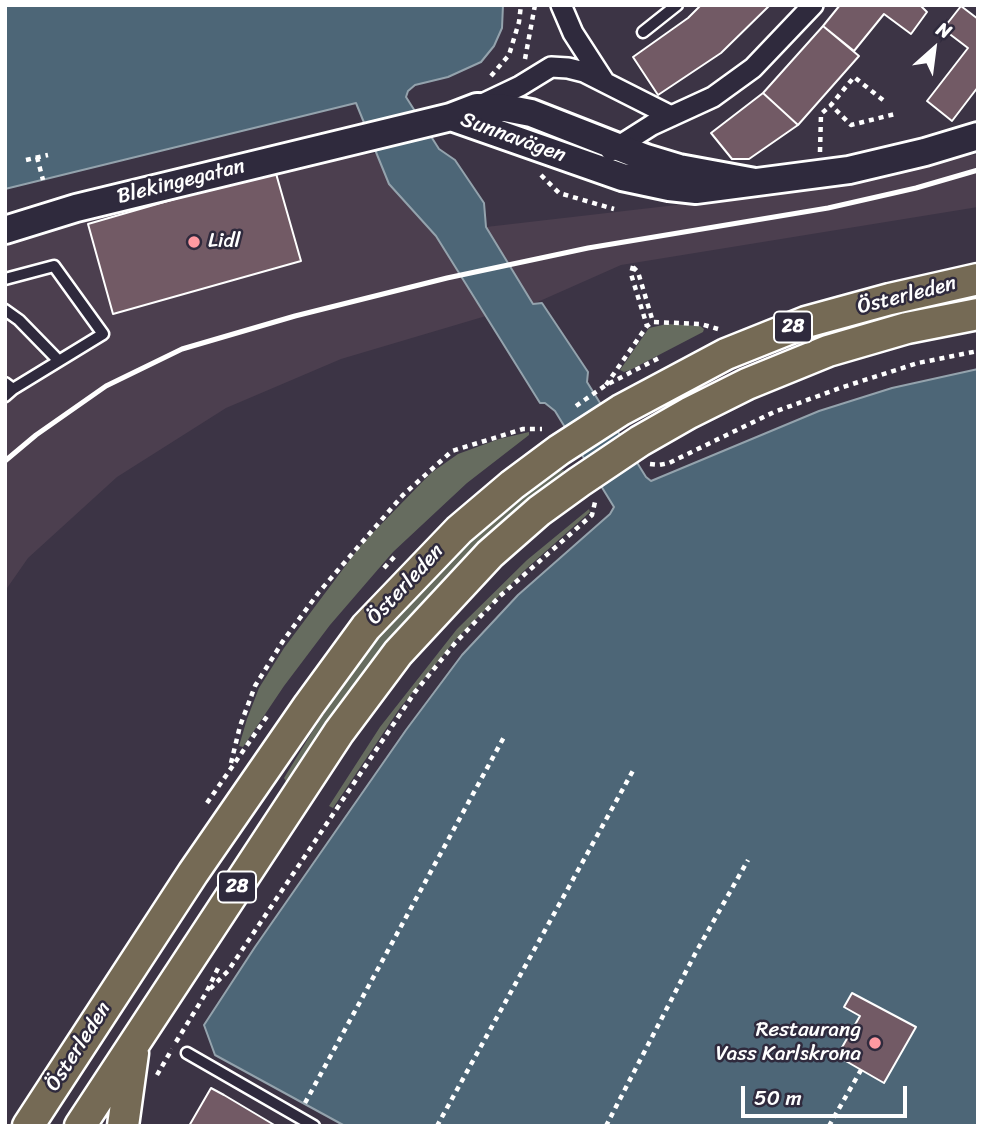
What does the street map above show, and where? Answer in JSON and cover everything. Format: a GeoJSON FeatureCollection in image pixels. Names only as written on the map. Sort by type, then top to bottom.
{"type":"FeatureCollection","features":[{"type":"Feature","properties":{"kind":"main road","name":"Sunnavägen"},"geometry":{"type":"LineString","coordinates":[[451,117],[477,107],[531,113],[679,168],[755,183]]}},
{"type":"Feature","properties":{"kind":"main road","name":"Sunnavägen"},"geometry":{"type":"LineString","coordinates":[[451,117],[622,177],[696,190],[849,170],[978,136]]}},
{"type":"Feature","properties":{"kind":"main road","name":"Blekingegatan"},"geometry":{"type":"LineString","coordinates":[[5,230],[76,208],[451,117]]}},
{"type":"Feature","properties":{"kind":"main road","name":"Österleden"},"geometry":{"type":"LineString","coordinates":[[28,1126],[193,873],[366,627],[459,530],[512,485],[551,440],[613,398],[806,322],[978,279]]}},
{"type":"Feature","properties":{"kind":"main road","name":"Österleden"},"geometry":{"type":"LineString","coordinates":[[80,1126],[339,732],[398,653],[490,554],[539,510],[583,495],[650,449],[689,413],[747,384],[828,351],[907,328],[978,314]]}},
{"type":"Feature","properties":{"kind":"main road"},"geometry":{"type":"LineString","coordinates":[[123,1126],[135,1042]]}},
{"type":"Feature","properties":{"kind":"street"},"geometry":{"type":"LineString","coordinates":[[561,5],[573,33],[604,82]]}},
{"type":"Feature","properties":{"kind":"street"},"geometry":{"type":"LineString","coordinates":[[573,160],[603,155],[652,125],[713,97],[753,68],[813,5]]}},
{"type":"Feature","properties":{"kind":"street"},"geometry":{"type":"LineString","coordinates":[[477,107],[519,78],[551,67],[584,72],[671,116]]}},
{"type":"Feature","properties":{"kind":"lane"},"geometry":{"type":"LineString","coordinates":[[643,32],[677,5]]}},
{"type":"Feature","properties":{"kind":"lane"},"geometry":{"type":"LineString","coordinates":[[5,279],[54,266],[103,334],[8,390]]}},
{"type":"Feature","properties":{"kind":"lane"},"geometry":{"type":"LineString","coordinates":[[5,310],[19,320],[59,361]]}},
{"type":"Feature","properties":{"kind":"lane"},"geometry":{"type":"LineString","coordinates":[[187,1053],[314,1126]]}},
{"type":"Feature","properties":{"kind":"path"},"geometry":{"type":"LineString","coordinates":[[521,5],[509,55],[484,85],[519,78],[535,5]]}},
{"type":"Feature","properties":{"kind":"path"},"geometry":{"type":"LineString","coordinates":[[820,158],[821,114],[854,77],[883,100]]}},
{"type":"Feature","properties":{"kind":"path"},"geometry":{"type":"LineString","coordinates":[[831,105],[851,125],[895,114]]}},
{"type":"Feature","properties":{"kind":"path"},"geometry":{"type":"LineString","coordinates":[[26,160],[48,155]]}},
{"type":"Feature","properties":{"kind":"path"},"geometry":{"type":"LineString","coordinates":[[37,157],[43,180]]}},
{"type":"Feature","properties":{"kind":"path"},"geometry":{"type":"LineString","coordinates":[[539,174],[559,193],[614,209]]}},
{"type":"Feature","properties":{"kind":"path"},"geometry":{"type":"LineString","coordinates":[[647,326],[631,274],[633,266],[638,272],[653,323]]}},
{"type":"Feature","properties":{"kind":"path"},"geometry":{"type":"LineString","coordinates":[[613,398],[647,326],[653,323],[701,324],[718,329]]}},
{"type":"Feature","properties":{"kind":"path"},"geometry":{"type":"LineString","coordinates":[[650,449],[649,464],[668,463],[774,412],[843,387],[918,363],[978,351]]}},
{"type":"Feature","properties":{"kind":"path"},"geometry":{"type":"LineString","coordinates":[[230,767],[240,726],[255,686],[283,641],[319,592],[403,495],[452,451],[513,431],[551,440]]}},
{"type":"Feature","properties":{"kind":"path"},"geometry":{"type":"LineString","coordinates":[[227,953],[206,993],[228,971],[365,762],[415,692],[456,642],[500,596],[592,515],[595,502],[583,495]]}},
{"type":"Feature","properties":{"kind":"path"},"geometry":{"type":"LineString","coordinates":[[305,1104],[504,737]]}},
{"type":"Feature","properties":{"kind":"path"},"geometry":{"type":"LineString","coordinates":[[437,1126],[635,767]]}},
{"type":"Feature","properties":{"kind":"path"},"geometry":{"type":"LineString","coordinates":[[606,1126],[695,954],[748,860]]}},
{"type":"Feature","properties":{"kind":"path"},"geometry":{"type":"LineString","coordinates":[[829,1126],[861,1070]]}},
{"type":"Feature","properties":{"kind":"shaded area"},"geometry":{"type":"Polygon","coordinates":[[[378,153],[389,184],[436,236],[486,316],[341,359],[226,408],[117,477],[28,558],[5,591],[5,237],[286,166],[378,153]]]}},
{"type":"Feature","properties":{"kind":"shaded area"},"geometry":{"type":"Polygon","coordinates":[[[978,154],[978,207],[621,265],[533,304],[486,227],[780,193],[978,154]]]}},
{"type":"Feature","properties":{"kind":"green space"},"geometry":{"type":"Polygon","coordinates":[[[667,324],[700,326],[704,329],[703,332],[630,370],[620,370],[649,328],[667,324]]]}},
{"type":"Feature","properties":{"kind":"green space"},"geometry":{"type":"Polygon","coordinates":[[[529,432],[529,435],[467,483],[393,552],[330,625],[243,747],[239,746],[259,688],[284,648],[361,545],[431,473],[458,454],[499,439],[529,432]]]}},
{"type":"Feature","properties":{"kind":"green space"},"geometry":{"type":"Polygon","coordinates":[[[564,470],[554,483],[491,536],[435,590],[389,645],[290,788],[284,778],[312,732],[357,664],[399,611],[499,514],[555,471],[564,470]]]}},
{"type":"Feature","properties":{"kind":"green space"},"geometry":{"type":"Polygon","coordinates":[[[589,509],[590,512],[526,569],[457,638],[400,708],[333,808],[329,806],[380,727],[457,629],[527,560],[589,509]]]}},
{"type":"Feature","properties":{"kind":"water"},"geometry":{"type":"Polygon","coordinates":[[[5,5],[503,5],[502,28],[494,46],[481,62],[448,77],[415,85],[406,97],[439,149],[455,160],[484,203],[486,227],[533,304],[542,303],[588,372],[587,382],[651,481],[819,411],[892,388],[978,369],[978,1126],[345,1126],[215,1055],[204,1025],[406,730],[462,655],[518,595],[610,514],[614,507],[555,411],[545,403],[540,403],[436,236],[389,184],[356,103],[5,189],[5,5]]]}},
{"type":"Feature","properties":{"kind":"building"},"geometry":{"type":"Polygon","coordinates":[[[701,5],[770,5],[721,53],[658,95],[633,57],[688,18],[701,5]]]}},
{"type":"Feature","properties":{"kind":"building"},"geometry":{"type":"Polygon","coordinates":[[[840,5],[920,5],[927,12],[911,34],[884,14],[854,51],[823,26],[840,5]]]}},
{"type":"Feature","properties":{"kind":"building"},"geometry":{"type":"Polygon","coordinates":[[[961,6],[978,19],[978,87],[952,121],[927,101],[968,48],[943,29],[961,6]]]}},
{"type":"Feature","properties":{"kind":"building"},"geometry":{"type":"Polygon","coordinates":[[[823,26],[859,56],[798,125],[763,93],[823,26]]]}},
{"type":"Feature","properties":{"kind":"building"},"geometry":{"type":"Polygon","coordinates":[[[763,93],[798,125],[749,159],[732,159],[711,133],[763,93]]]}},
{"type":"Feature","properties":{"kind":"building","name":"Lidl"},"geometry":{"type":"Polygon","coordinates":[[[275,170],[301,261],[113,314],[88,224],[275,170]]]}},
{"type":"Feature","properties":{"kind":"building"},"geometry":{"type":"Polygon","coordinates":[[[852,993],[916,1027],[884,1083],[837,1056],[860,1016],[844,1007],[852,993]]]}},
{"type":"Feature","properties":{"kind":"building"},"geometry":{"type":"Polygon","coordinates":[[[211,1088],[224,1095],[276,1126],[189,1126],[211,1088]]]}},
{"type":"Feature","properties":{"kind":"railway"},"geometry":{"type":"LineString","coordinates":[[5,461],[36,435],[106,386],[182,349],[295,316],[447,278],[588,248],[828,208],[916,188],[978,170]]}},
{"type":"Feature","properties":{"kind":"place","name":"Lidl"},"geometry":{"type":"Point","coordinates":[194,242]}},
{"type":"Feature","properties":{"kind":"place","name":"Restaurang Vass Karlskrona"},"geometry":{"type":"Point","coordinates":[875,1043]}}]}
